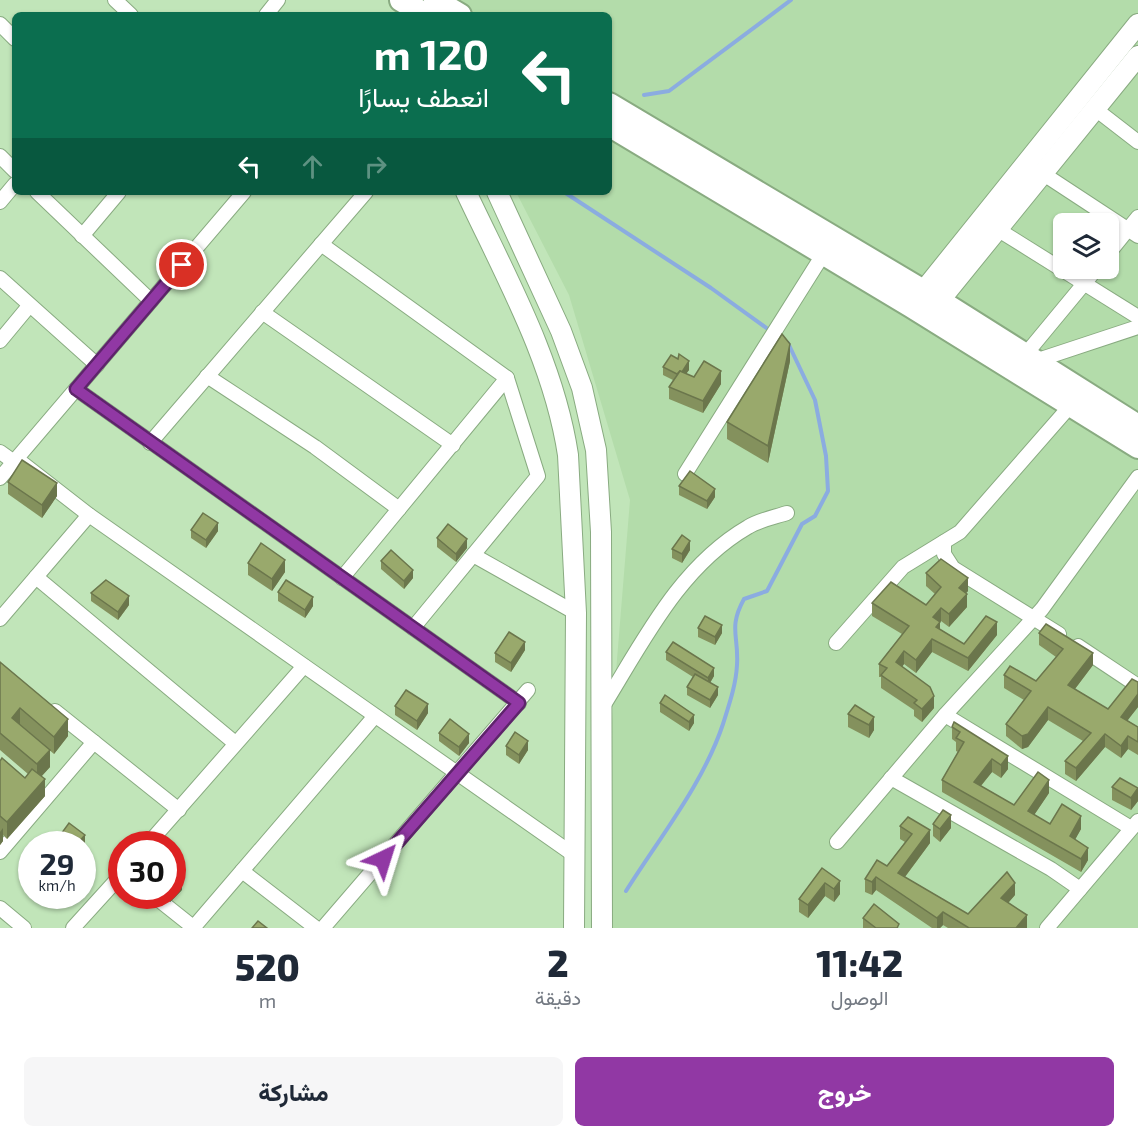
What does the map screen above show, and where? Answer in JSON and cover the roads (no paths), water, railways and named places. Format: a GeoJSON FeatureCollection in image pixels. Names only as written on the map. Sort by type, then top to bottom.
{"type":"FeatureCollection","features":[{"type":"Feature","properties":{"kind":"main road"},"geometry":{"type":"LineString","coordinates":[[413,8],[440,12]]}},
{"type":"Feature","properties":{"kind":"main road"},"geometry":{"type":"LineString","coordinates":[[612,106],[925,303],[1071,405],[1138,447]]}},
{"type":"Feature","properties":{"kind":"main road"},"geometry":{"type":"LineString","coordinates":[[612,126],[824,253],[1030,358],[1138,426]]}},
{"type":"Feature","properties":{"kind":"street"},"geometry":{"type":"LineString","coordinates":[[115,0],[128,12]]}},
{"type":"Feature","properties":{"kind":"street"},"geometry":{"type":"LineString","coordinates":[[268,12],[278,0]]}},
{"type":"Feature","properties":{"kind":"street"},"geometry":{"type":"LineString","coordinates":[[0,24],[12,36]]}},
{"type":"Feature","properties":{"kind":"street"},"geometry":{"type":"LineString","coordinates":[[925,303],[1138,24]]}},
{"type":"Feature","properties":{"kind":"street"},"geometry":{"type":"LineString","coordinates":[[925,303],[997,228],[1138,57]]}},
{"type":"Feature","properties":{"kind":"street"},"geometry":{"type":"LineString","coordinates":[[1094,108],[1138,142]]}},
{"type":"Feature","properties":{"kind":"street"},"geometry":{"type":"LineString","coordinates":[[0,156],[12,168]]}},
{"type":"Feature","properties":{"kind":"street"},"geometry":{"type":"LineString","coordinates":[[1042,173],[1133,232]]}},
{"type":"Feature","properties":{"kind":"street"},"geometry":{"type":"LineString","coordinates":[[0,202],[12,188]]}},
{"type":"Feature","properties":{"kind":"street"},"geometry":{"type":"LineString","coordinates":[[40,195],[151,301]]}},
{"type":"Feature","properties":{"kind":"street"},"geometry":{"type":"LineString","coordinates":[[82,236],[116,195]]}},
{"type":"Feature","properties":{"kind":"street"},"geometry":{"type":"LineString","coordinates":[[0,478],[241,195]]}},
{"type":"Feature","properties":{"kind":"street"},"geometry":{"type":"LineString","coordinates":[[150,443],[363,195]]}},
{"type":"Feature","properties":{"kind":"street"},"geometry":{"type":"LineString","coordinates":[[467,195],[519,303],[555,393],[568,455],[576,614],[574,928]]}},
{"type":"Feature","properties":{"kind":"street"},"geometry":{"type":"LineString","coordinates":[[498,195],[561,331],[593,429],[601,532],[602,928]]}},
{"type":"Feature","properties":{"kind":"street"},"geometry":{"type":"LineString","coordinates":[[1119,244],[1133,232],[1138,217]]}},
{"type":"Feature","properties":{"kind":"street"},"geometry":{"type":"LineString","coordinates":[[997,228],[1138,317]]}},
{"type":"Feature","properties":{"kind":"street"},"geometry":{"type":"LineString","coordinates":[[321,244],[507,378],[538,476],[413,628]]}},
{"type":"Feature","properties":{"kind":"street"},"geometry":{"type":"LineString","coordinates":[[685,474],[824,253]]}},
{"type":"Feature","properties":{"kind":"street"},"geometry":{"type":"LineString","coordinates":[[0,278],[97,365]]}},
{"type":"Feature","properties":{"kind":"street"},"geometry":{"type":"LineString","coordinates":[[1030,358],[1088,279]]}},
{"type":"Feature","properties":{"kind":"street"},"geometry":{"type":"LineString","coordinates":[[0,341],[29,306]]}},
{"type":"Feature","properties":{"kind":"street"},"geometry":{"type":"LineString","coordinates":[[262,312],[453,445]]}},
{"type":"Feature","properties":{"kind":"street"},"geometry":{"type":"LineString","coordinates":[[1030,358],[1138,327]]}},
{"type":"Feature","properties":{"kind":"street"},"geometry":{"type":"LineString","coordinates":[[207,376],[315,447],[399,509]]}},
{"type":"Feature","properties":{"kind":"street"},"geometry":{"type":"LineString","coordinates":[[342,578],[507,378]]}},
{"type":"Feature","properties":{"kind":"street"},"geometry":{"type":"LineString","coordinates":[[76,389],[519,703]]}},
{"type":"Feature","properties":{"kind":"street"},"geometry":{"type":"LineString","coordinates":[[836,643],[903,567],[960,532],[1071,405]]}},
{"type":"Feature","properties":{"kind":"street"},"geometry":{"type":"LineString","coordinates":[[0,452],[574,855]]}},
{"type":"Feature","properties":{"kind":"street"},"geometry":{"type":"LineString","coordinates":[[837,842],[945,715],[1034,618],[1138,477]]}},
{"type":"Feature","properties":{"kind":"street"},"geometry":{"type":"LineString","coordinates":[[602,709],[678,587],[720,546],[742,530],[787,513]]}},
{"type":"Feature","properties":{"kind":"street"},"geometry":{"type":"LineString","coordinates":[[0,619],[89,515]]}},
{"type":"Feature","properties":{"kind":"street"},"geometry":{"type":"LineString","coordinates":[[944,542],[944,554],[953,568],[1138,686]]}},
{"type":"Feature","properties":{"kind":"street"},"geometry":{"type":"LineString","coordinates":[[473,555],[576,614]]}},
{"type":"Feature","properties":{"kind":"street"},"geometry":{"type":"LineString","coordinates":[[36,577],[236,743]]}},
{"type":"Feature","properties":{"kind":"street"},"geometry":{"type":"LineString","coordinates":[[160,831],[304,666]]}},
{"type":"Feature","properties":{"kind":"street"},"geometry":{"type":"LineString","coordinates":[[323,928],[528,690]]}},
{"type":"Feature","properties":{"kind":"street"},"geometry":{"type":"LineString","coordinates":[[43,701],[179,810]]}},
{"type":"Feature","properties":{"kind":"street"},"geometry":{"type":"LineString","coordinates":[[945,715],[1135,825],[1047,928]]}},
{"type":"Feature","properties":{"kind":"street"},"geometry":{"type":"LineString","coordinates":[[170,909],[193,928],[375,716]]}},
{"type":"Feature","properties":{"kind":"street"},"geometry":{"type":"LineString","coordinates":[[0,852],[94,742]]}},
{"type":"Feature","properties":{"kind":"street"},"geometry":{"type":"LineString","coordinates":[[891,778],[1051,869],[1080,890]]}},
{"type":"Feature","properties":{"kind":"street"},"geometry":{"type":"LineString","coordinates":[[575,822],[601,828]]}},
{"type":"Feature","properties":{"kind":"street"},"geometry":{"type":"LineString","coordinates":[[242,871],[316,928]]}},
{"type":"Feature","properties":{"kind":"street"},"geometry":{"type":"LineString","coordinates":[[73,928],[108,889]]}},
{"type":"Feature","properties":{"kind":"street"},"geometry":{"type":"LineString","coordinates":[[0,908],[24,928]]}},
{"type":"Feature","properties":{"kind":"waterway"},"geometry":{"type":"LineString","coordinates":[[644,95],[669,91],[791,0]]}},
{"type":"Feature","properties":{"kind":"waterway"},"geometry":{"type":"LineString","coordinates":[[569,195],[711,288],[772,332]]}},
{"type":"Feature","properties":{"kind":"waterway"},"geometry":{"type":"LineString","coordinates":[[626,891],[680,810],[704,768],[723,724],[732,695],[737,665],[736,617],[744,599],[767,591],[802,524],[815,516],[828,491],[826,456],[815,400],[788,343]]}}]}
